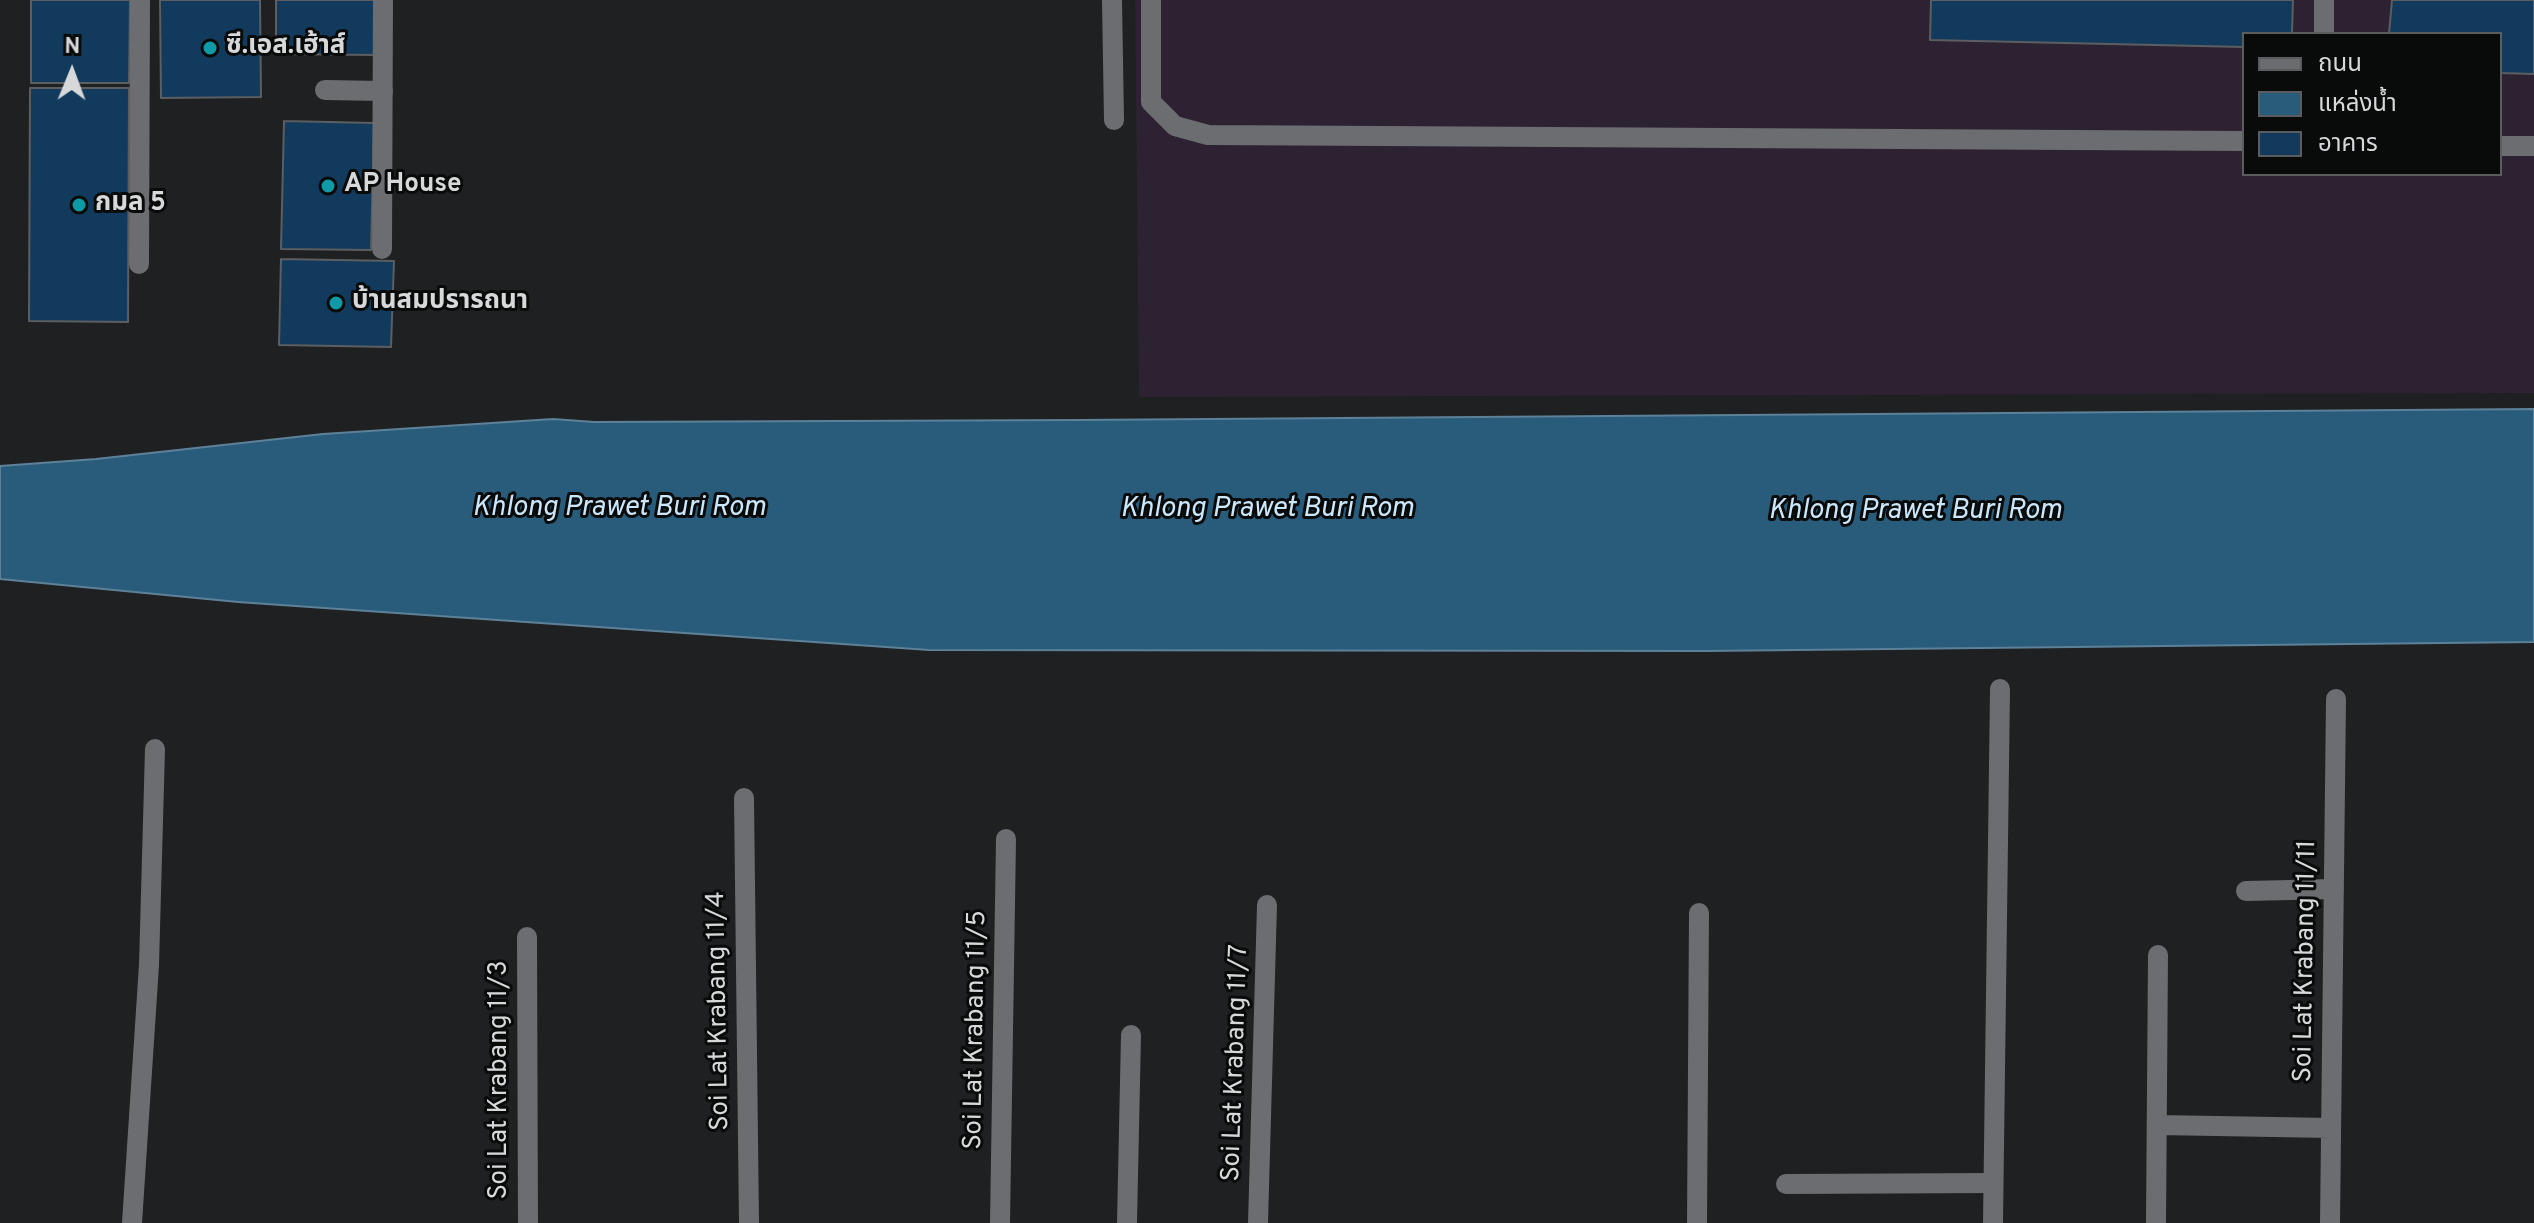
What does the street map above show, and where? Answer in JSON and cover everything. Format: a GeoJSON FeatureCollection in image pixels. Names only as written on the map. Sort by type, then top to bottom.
{"type":"FeatureCollection","features":[{"type":"Feature","properties":{"kind":"street"},"geometry":{"type":"LineString","coordinates":[[139,264],[140,0]]}},
{"type":"Feature","properties":{"kind":"street"},"geometry":{"type":"LineString","coordinates":[[382,249],[383,0]]}},
{"type":"Feature","properties":{"kind":"street"},"geometry":{"type":"LineString","coordinates":[[1112,0],[1114,120]]}},
{"type":"Feature","properties":{"kind":"street"},"geometry":{"type":"LineString","coordinates":[[1151,0],[1151,102],[1175,126],[1208,135],[2242,141]]}},
{"type":"Feature","properties":{"kind":"street"},"geometry":{"type":"LineString","coordinates":[[2324,0],[2324,32]]}},
{"type":"Feature","properties":{"kind":"street"},"geometry":{"type":"LineString","coordinates":[[325,90],[383,91]]}},
{"type":"Feature","properties":{"kind":"street"},"geometry":{"type":"LineString","coordinates":[[141,101],[152,118],[153,242]]}},
{"type":"Feature","properties":{"kind":"street"},"geometry":{"type":"LineString","coordinates":[[2502,146],[2534,146]]}},
{"type":"Feature","properties":{"kind":"street"},"geometry":{"type":"LineString","coordinates":[[1993,1223],[2000,689]]}},
{"type":"Feature","properties":{"kind":"street","name":"Soi Lat Krabang 11/11"},"geometry":{"type":"LineString","coordinates":[[2330,1223],[2336,699]]}},
{"type":"Feature","properties":{"kind":"street"},"geometry":{"type":"LineString","coordinates":[[132,1223],[149,965],[155,749]]}},
{"type":"Feature","properties":{"kind":"street","name":"Soi Lat Krabang 11/4"},"geometry":{"type":"LineString","coordinates":[[744,798],[749,1223]]}},
{"type":"Feature","properties":{"kind":"street","name":"Soi Lat Krabang 11/5"},"geometry":{"type":"LineString","coordinates":[[1000,1223],[1006,839]]}},
{"type":"Feature","properties":{"kind":"street"},"geometry":{"type":"LineString","coordinates":[[2246,891],[2334,889]]}},
{"type":"Feature","properties":{"kind":"street","name":"Soi Lat Krabang 11/7"},"geometry":{"type":"LineString","coordinates":[[1258,1223],[1267,905]]}},
{"type":"Feature","properties":{"kind":"street"},"geometry":{"type":"LineString","coordinates":[[1697,1223],[1699,913]]}},
{"type":"Feature","properties":{"kind":"street","name":"Soi Lat Krabang 11/3"},"geometry":{"type":"LineString","coordinates":[[527,937],[528,1223]]}},
{"type":"Feature","properties":{"kind":"street"},"geometry":{"type":"LineString","coordinates":[[2156,1223],[2158,955]]}},
{"type":"Feature","properties":{"kind":"street"},"geometry":{"type":"LineString","coordinates":[[1127,1223],[1131,1035]]}},
{"type":"Feature","properties":{"kind":"street"},"geometry":{"type":"LineString","coordinates":[[2158,1125],[2331,1128]]}},
{"type":"Feature","properties":{"kind":"street"},"geometry":{"type":"LineString","coordinates":[[1786,1184],[1993,1183]]}},
{"type":"Feature","properties":{"kind":"shaded area"},"geometry":{"type":"Polygon","coordinates":[[[1135,0],[2534,0],[2534,393],[1139,397],[1135,0]]]}},
{"type":"Feature","properties":{"kind":"water","name":"Khlong Prawet Buri Rom"},"geometry":{"type":"Polygon","coordinates":[[[2534,409],[2534,642],[1706,651],[929,650],[238,602],[0,579],[0,466],[96,459],[323,434],[553,419],[594,422],[1078,420],[2534,409]]]}},
{"type":"Feature","properties":{"kind":"building"},"geometry":{"type":"Polygon","coordinates":[[[31,0],[130,0],[129,83],[31,83],[31,0]]]}},
{"type":"Feature","properties":{"kind":"building","name":"ซี.เอส.เฮ้าส์"},"geometry":{"type":"Polygon","coordinates":[[[160,0],[260,0],[261,97],[161,98],[160,0]]]}},
{"type":"Feature","properties":{"kind":"building"},"geometry":{"type":"Polygon","coordinates":[[[276,0],[377,0],[377,55],[276,54],[276,0]]]}},
{"type":"Feature","properties":{"kind":"building"},"geometry":{"type":"Polygon","coordinates":[[[1931,0],[2293,0],[2292,32],[2242,32],[2242,47],[1930,40],[1931,0]]]}},
{"type":"Feature","properties":{"kind":"building"},"geometry":{"type":"Polygon","coordinates":[[[2392,0],[2534,0],[2534,74],[2502,73],[2502,32],[2389,32],[2392,0]]]}},
{"type":"Feature","properties":{"kind":"building","name":"กมล 5"},"geometry":{"type":"Polygon","coordinates":[[[30,88],[129,88],[128,322],[29,321],[30,88]]]}},
{"type":"Feature","properties":{"kind":"building","name":"AP House"},"geometry":{"type":"Polygon","coordinates":[[[284,121],[374,123],[371,250],[281,249],[284,121]]]}},
{"type":"Feature","properties":{"kind":"building","name":"บ้านสมปรารถนา"},"geometry":{"type":"Polygon","coordinates":[[[281,259],[394,261],[391,347],[279,345],[281,259]]]}},
{"type":"Feature","properties":{"kind":"place","name":"ซี.เอส.เฮ้าส์"},"geometry":{"type":"Point","coordinates":[210,48]}},
{"type":"Feature","properties":{"kind":"place","name":"AP House"},"geometry":{"type":"Point","coordinates":[328,186]}},
{"type":"Feature","properties":{"kind":"place","name":"กมล 5"},"geometry":{"type":"Point","coordinates":[79,205]}},
{"type":"Feature","properties":{"kind":"place","name":"บ้านสมปรารถนา"},"geometry":{"type":"Point","coordinates":[336,303]}}]}
